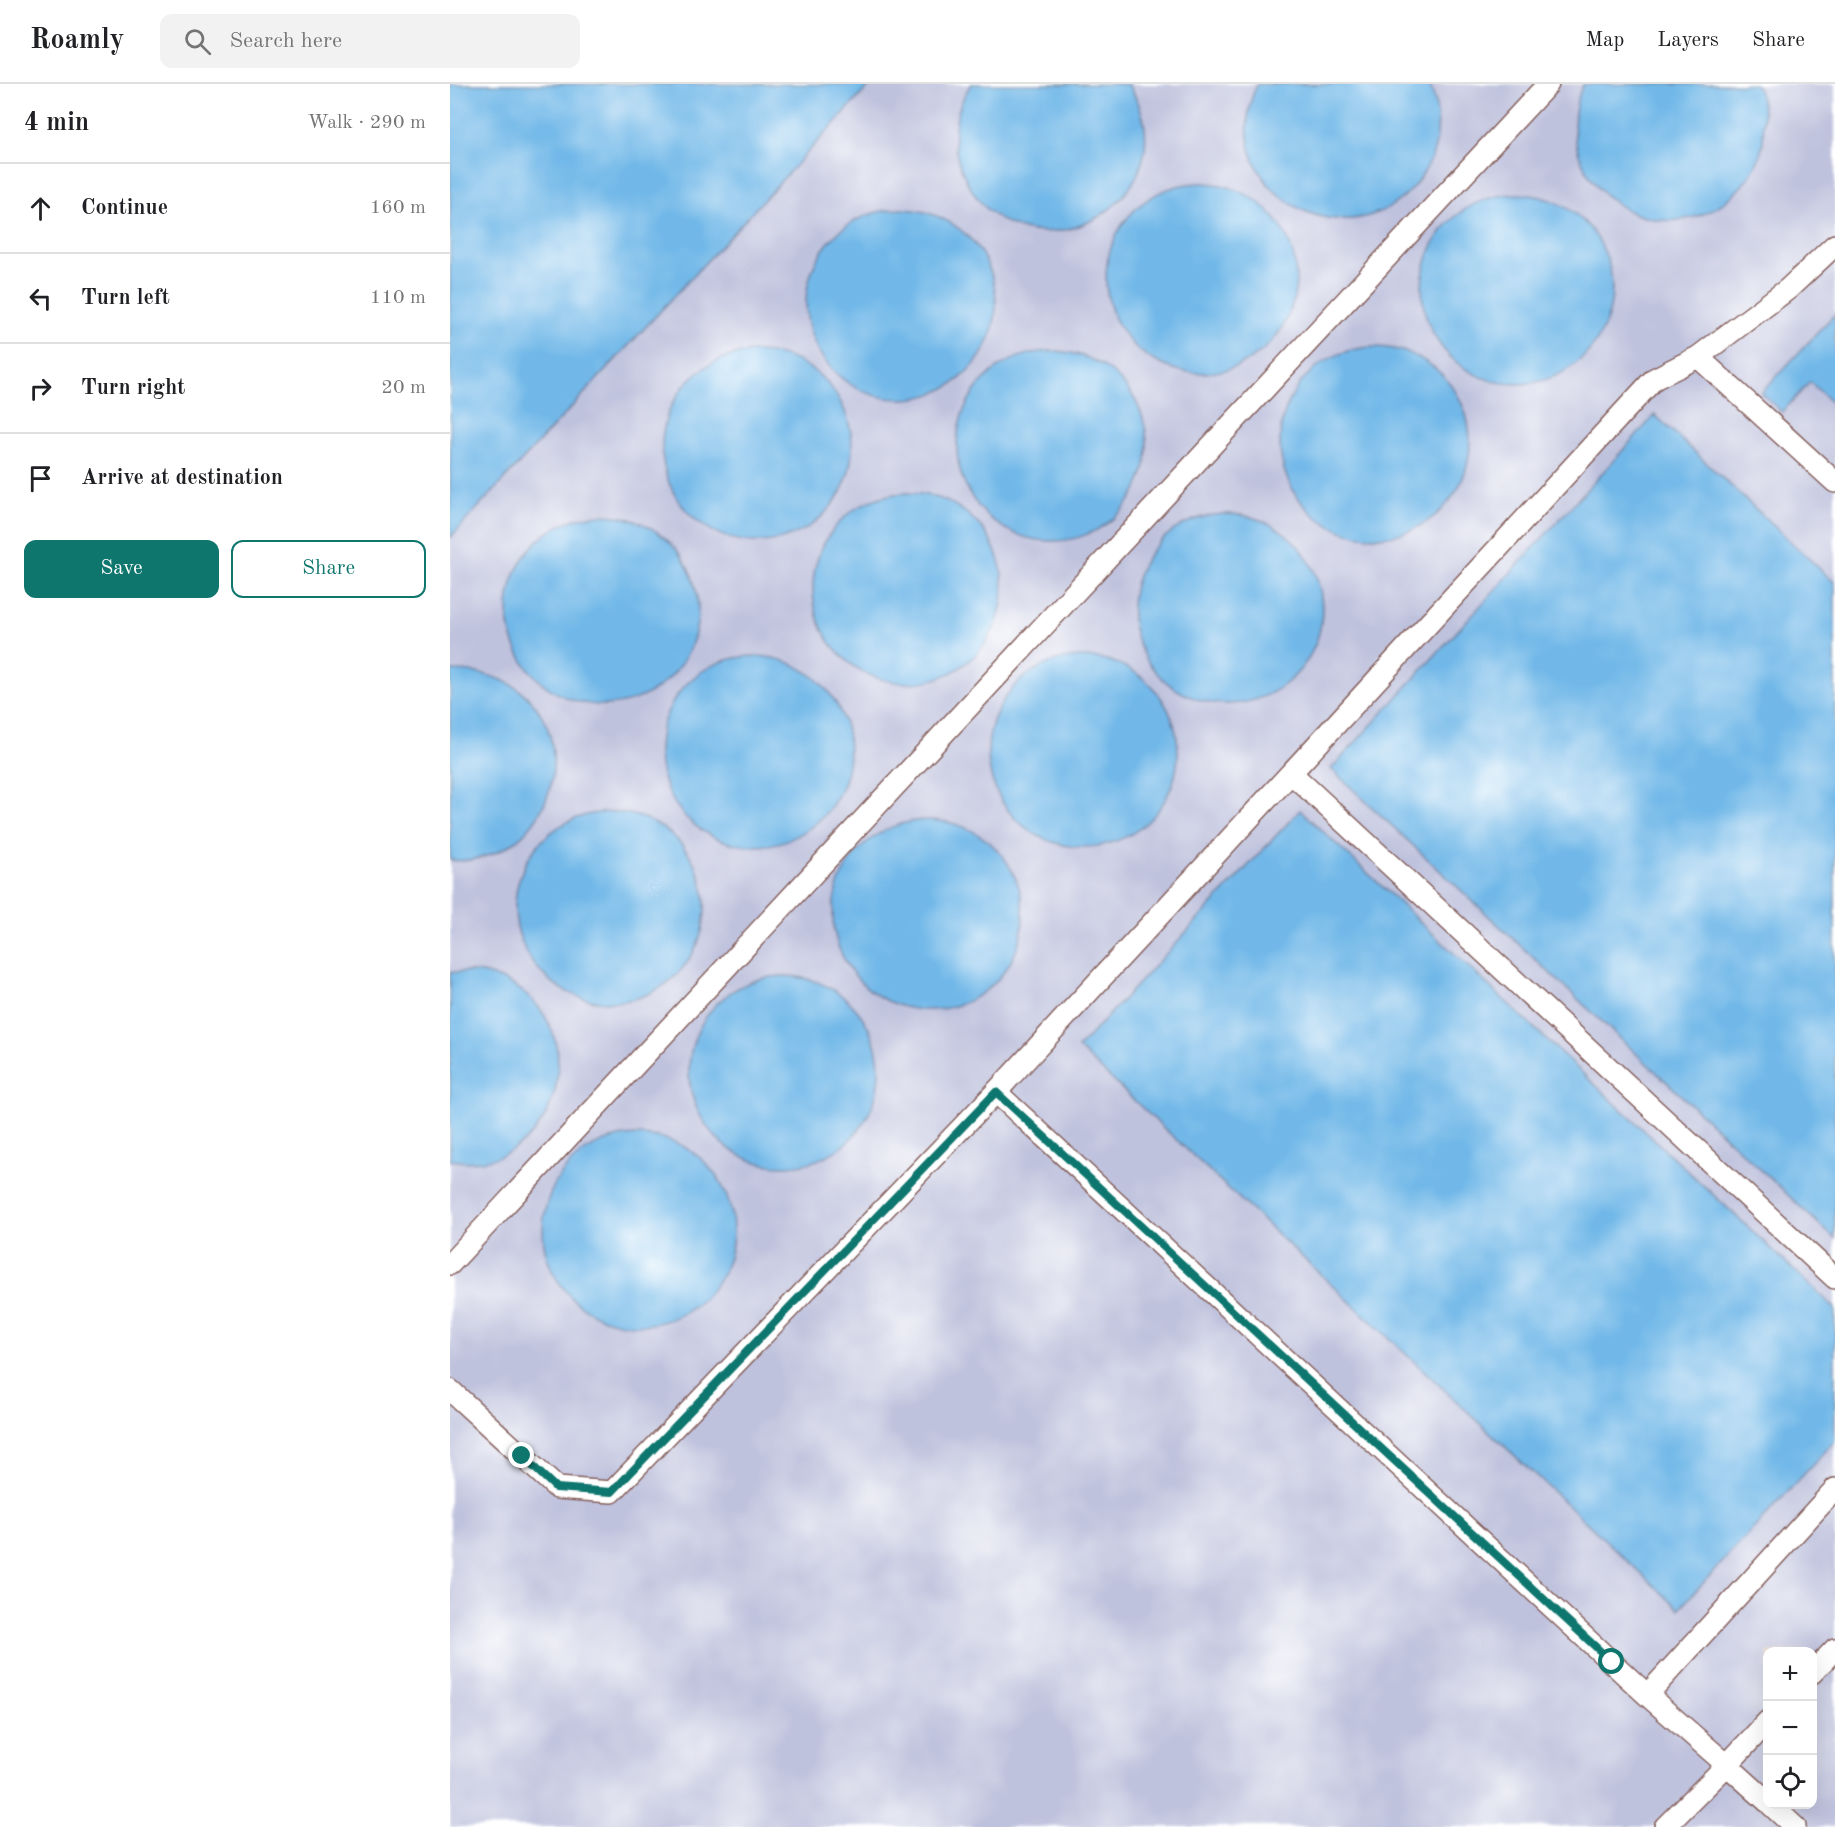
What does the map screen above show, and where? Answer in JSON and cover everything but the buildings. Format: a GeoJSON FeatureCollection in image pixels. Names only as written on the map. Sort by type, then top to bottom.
{"type":"FeatureCollection","features":[{"type":"Feature","properties":{"kind":"lane"},"geometry":{"type":"LineString","coordinates":[[450,1264],[1548,84]]}},
{"type":"Feature","properties":{"kind":"lane"},"geometry":{"type":"LineString","coordinates":[[450,1390],[556,1488],[612,1492],[996,1092],[1654,379],[1698,357],[1788,289],[1835,245]]}},
{"type":"Feature","properties":{"kind":"lane"},"geometry":{"type":"LineString","coordinates":[[1698,357],[1835,482]]}},
{"type":"Feature","properties":{"kind":"lane"},"geometry":{"type":"LineString","coordinates":[[1291,773],[1835,1278]]}},
{"type":"Feature","properties":{"kind":"lane"},"geometry":{"type":"LineString","coordinates":[[996,1092],[1647,1695],[1763,1798]]}},
{"type":"Feature","properties":{"kind":"lane"},"geometry":{"type":"LineString","coordinates":[[1647,1695],[1835,1489]]}},
{"type":"Feature","properties":{"kind":"lane"},"geometry":{"type":"LineString","coordinates":[[1817,1668],[1835,1649]]}},
{"type":"Feature","properties":{"kind":"lane"},"geometry":{"type":"LineString","coordinates":[[1665,1827],[1763,1725]]}},
{"type":"Feature","properties":{"kind":"lane"},"geometry":{"type":"LineString","coordinates":[[1776,1809],[1795,1827]]}},
{"type":"Feature","properties":{"kind":"shaded area"},"geometry":{"type":"Polygon","coordinates":[[[450,84],[1835,84],[1835,1827],[450,1827],[450,84]]]}},
{"type":"Feature","properties":{"kind":"water"},"geometry":{"type":"Polygon","coordinates":[[[450,84],[871,84],[450,538],[450,84]]]}},
{"type":"Feature","properties":{"kind":"water"},"geometry":{"type":"Polygon","coordinates":[[[971,84],[1128,84],[1145,127],[1141,165],[1122,197],[1093,220],[1058,231],[1021,228],[987,209],[962,171],[956,149],[957,115],[971,84]]]}},
{"type":"Feature","properties":{"kind":"water"},"geometry":{"type":"Polygon","coordinates":[[[1257,84],[1429,84],[1437,111],[1436,141],[1431,159],[1405,195],[1373,214],[1338,219],[1304,211],[1275,191],[1255,162],[1248,126],[1257,84]]]}},
{"type":"Feature","properties":{"kind":"water"},"geometry":{"type":"Polygon","coordinates":[[[1583,84],[1755,84],[1761,98],[1764,120],[1762,149],[1757,162],[1738,190],[1708,212],[1676,220],[1644,217],[1616,203],[1594,182],[1579,153],[1574,120],[1583,84]]]}},
{"type":"Feature","properties":{"kind":"water"},"geometry":{"type":"Polygon","coordinates":[[[1192,183],[1210,183],[1246,194],[1268,211],[1280,225],[1289,242],[1296,278],[1289,314],[1280,331],[1268,345],[1246,362],[1229,369],[1210,373],[1192,373],[1156,362],[1134,345],[1122,331],[1110,306],[1106,287],[1106,269],[1117,233],[1134,211],[1148,199],[1173,187],[1192,183]]]}},
{"type":"Feature","properties":{"kind":"water"},"geometry":{"type":"Polygon","coordinates":[[[1508,194],[1526,194],[1562,205],[1584,222],[1596,236],[1605,253],[1612,289],[1605,325],[1596,342],[1584,356],[1562,373],[1545,380],[1526,384],[1508,384],[1472,373],[1450,356],[1438,342],[1426,317],[1422,298],[1422,280],[1433,244],[1450,222],[1464,210],[1489,198],[1508,194]]]}},
{"type":"Feature","properties":{"kind":"water"},"geometry":{"type":"Polygon","coordinates":[[[892,209],[910,209],[946,220],[968,237],[980,251],[989,268],[996,304],[989,340],[980,357],[968,371],[946,388],[929,395],[910,399],[892,399],[856,388],[834,371],[822,357],[810,332],[806,313],[806,295],[817,259],[834,237],[848,225],[873,213],[892,209]]]}},
{"type":"Feature","properties":{"kind":"water"},"geometry":{"type":"Polygon","coordinates":[[[1835,314],[1835,406],[1810,382],[1782,412],[1761,393],[1835,314]]]}},
{"type":"Feature","properties":{"kind":"water"},"geometry":{"type":"Polygon","coordinates":[[[1366,347],[1384,347],[1420,358],[1442,375],[1454,389],[1463,406],[1470,442],[1463,478],[1454,495],[1442,509],[1420,526],[1403,533],[1384,537],[1366,537],[1330,526],[1308,509],[1296,495],[1284,470],[1280,451],[1280,433],[1291,397],[1308,375],[1322,363],[1347,351],[1366,347]]]}},
{"type":"Feature","properties":{"kind":"water"},"geometry":{"type":"Polygon","coordinates":[[[1043,351],[1061,351],[1097,362],[1119,379],[1131,393],[1140,410],[1147,446],[1140,482],[1131,499],[1119,513],[1097,530],[1080,537],[1061,541],[1043,541],[1007,530],[985,513],[973,499],[961,474],[957,455],[957,437],[968,401],[985,379],[999,367],[1024,355],[1043,351]]]}},
{"type":"Feature","properties":{"kind":"water"},"geometry":{"type":"Polygon","coordinates":[[[748,352],[766,352],[802,363],[824,380],[836,394],[845,411],[852,447],[845,483],[836,500],[824,514],[802,531],[785,538],[766,542],[748,542],[712,531],[690,514],[678,500],[666,475],[662,456],[662,438],[673,402],[690,380],[704,368],[729,356],[748,352]]]}},
{"type":"Feature","properties":{"kind":"water"},"geometry":{"type":"Polygon","coordinates":[[[1655,415],[1835,583],[1835,1239],[1331,769],[1655,415]]]}},
{"type":"Feature","properties":{"kind":"water"},"geometry":{"type":"Polygon","coordinates":[[[899,493],[917,493],[953,504],[975,521],[987,535],[996,552],[1003,588],[996,624],[987,641],[975,655],[953,672],[936,679],[917,683],[899,683],[863,672],[841,655],[829,641],[817,616],[813,597],[813,579],[824,543],[841,521],[855,509],[880,497],[899,493]]]}},
{"type":"Feature","properties":{"kind":"water"},"geometry":{"type":"Polygon","coordinates":[[[1218,514],[1236,514],[1272,525],[1294,542],[1306,556],[1315,573],[1322,609],[1315,645],[1306,662],[1294,676],[1272,693],[1255,700],[1236,704],[1218,704],[1182,693],[1160,676],[1148,662],[1136,637],[1132,618],[1132,600],[1143,564],[1160,542],[1174,530],[1199,518],[1218,514]]]}},
{"type":"Feature","properties":{"kind":"water"},"geometry":{"type":"Polygon","coordinates":[[[594,515],[612,515],[648,526],[670,543],[682,557],[691,574],[698,610],[691,646],[682,663],[670,677],[648,694],[631,701],[612,705],[594,705],[558,694],[536,677],[524,663],[512,638],[508,619],[508,601],[519,565],[536,543],[550,531],[575,519],[594,515]]]}},
{"type":"Feature","properties":{"kind":"water"},"geometry":{"type":"Polygon","coordinates":[[[745,656],[763,656],[799,667],[821,684],[833,698],[842,715],[849,751],[842,787],[833,804],[821,818],[799,835],[782,842],[763,846],[745,846],[709,835],[687,818],[675,804],[663,779],[659,760],[659,742],[670,706],[687,684],[701,672],[726,660],[745,656]]]}},
{"type":"Feature","properties":{"kind":"water"},"geometry":{"type":"Polygon","coordinates":[[[1074,657],[1092,657],[1128,668],[1150,685],[1162,699],[1171,716],[1178,752],[1171,788],[1162,805],[1150,819],[1128,836],[1111,843],[1092,847],[1074,847],[1038,836],[1016,819],[1004,805],[992,780],[988,761],[988,743],[999,707],[1016,685],[1030,673],[1055,661],[1074,657]]]}},
{"type":"Feature","properties":{"kind":"water"},"geometry":{"type":"Polygon","coordinates":[[[450,671],[490,676],[504,681],[526,696],[542,716],[551,739],[553,764],[550,789],[540,813],[524,833],[497,852],[464,861],[450,860],[450,671]]]}},
{"type":"Feature","properties":{"kind":"water"},"geometry":{"type":"Polygon","coordinates":[[[1300,810],[1835,1308],[1835,1441],[1679,1609],[1078,1048],[1300,810]]]}},
{"type":"Feature","properties":{"kind":"water"},"geometry":{"type":"Polygon","coordinates":[[[601,812],[619,812],[655,823],[677,840],[689,854],[698,871],[705,907],[698,943],[689,960],[677,974],[655,991],[638,998],[619,1002],[601,1002],[565,991],[543,974],[531,960],[519,935],[515,916],[515,898],[526,862],[543,840],[557,828],[582,816],[601,812]]]}},
{"type":"Feature","properties":{"kind":"water"},"geometry":{"type":"Polygon","coordinates":[[[919,820],[937,820],[973,831],[995,848],[1007,862],[1016,879],[1023,915],[1016,951],[1007,968],[995,982],[973,999],[956,1006],[937,1010],[919,1010],[883,999],[861,982],[849,968],[837,943],[833,924],[833,906],[844,870],[861,848],[875,836],[900,824],[919,820]]]}},
{"type":"Feature","properties":{"kind":"water"},"geometry":{"type":"Polygon","coordinates":[[[450,972],[482,973],[521,990],[546,1017],[557,1050],[556,1085],[544,1118],[521,1144],[490,1159],[450,1160],[450,972]]]}},
{"type":"Feature","properties":{"kind":"water"},"geometry":{"type":"Polygon","coordinates":[[[775,976],[793,976],[829,987],[851,1004],[863,1018],[872,1035],[879,1071],[872,1107],[863,1124],[851,1138],[829,1155],[812,1162],[793,1166],[775,1166],[739,1155],[717,1138],[705,1124],[693,1099],[689,1080],[689,1062],[700,1026],[717,1004],[731,992],[756,980],[775,976]]]}},
{"type":"Feature","properties":{"kind":"water"},"geometry":{"type":"Polygon","coordinates":[[[629,1135],[647,1135],[683,1146],[705,1163],[717,1177],[726,1194],[733,1230],[726,1266],[717,1283],[705,1297],[683,1314],[666,1321],[647,1325],[629,1325],[593,1314],[571,1297],[559,1283],[547,1258],[543,1239],[543,1221],[554,1185],[571,1163],[585,1151],[610,1139],[629,1135]]]}},
{"type":"Feature","properties":{"kind":"route"},"geometry":{"type":"LineString","coordinates":[[522,1456],[556,1488],[612,1492],[996,1092],[1612,1662]]}}]}
